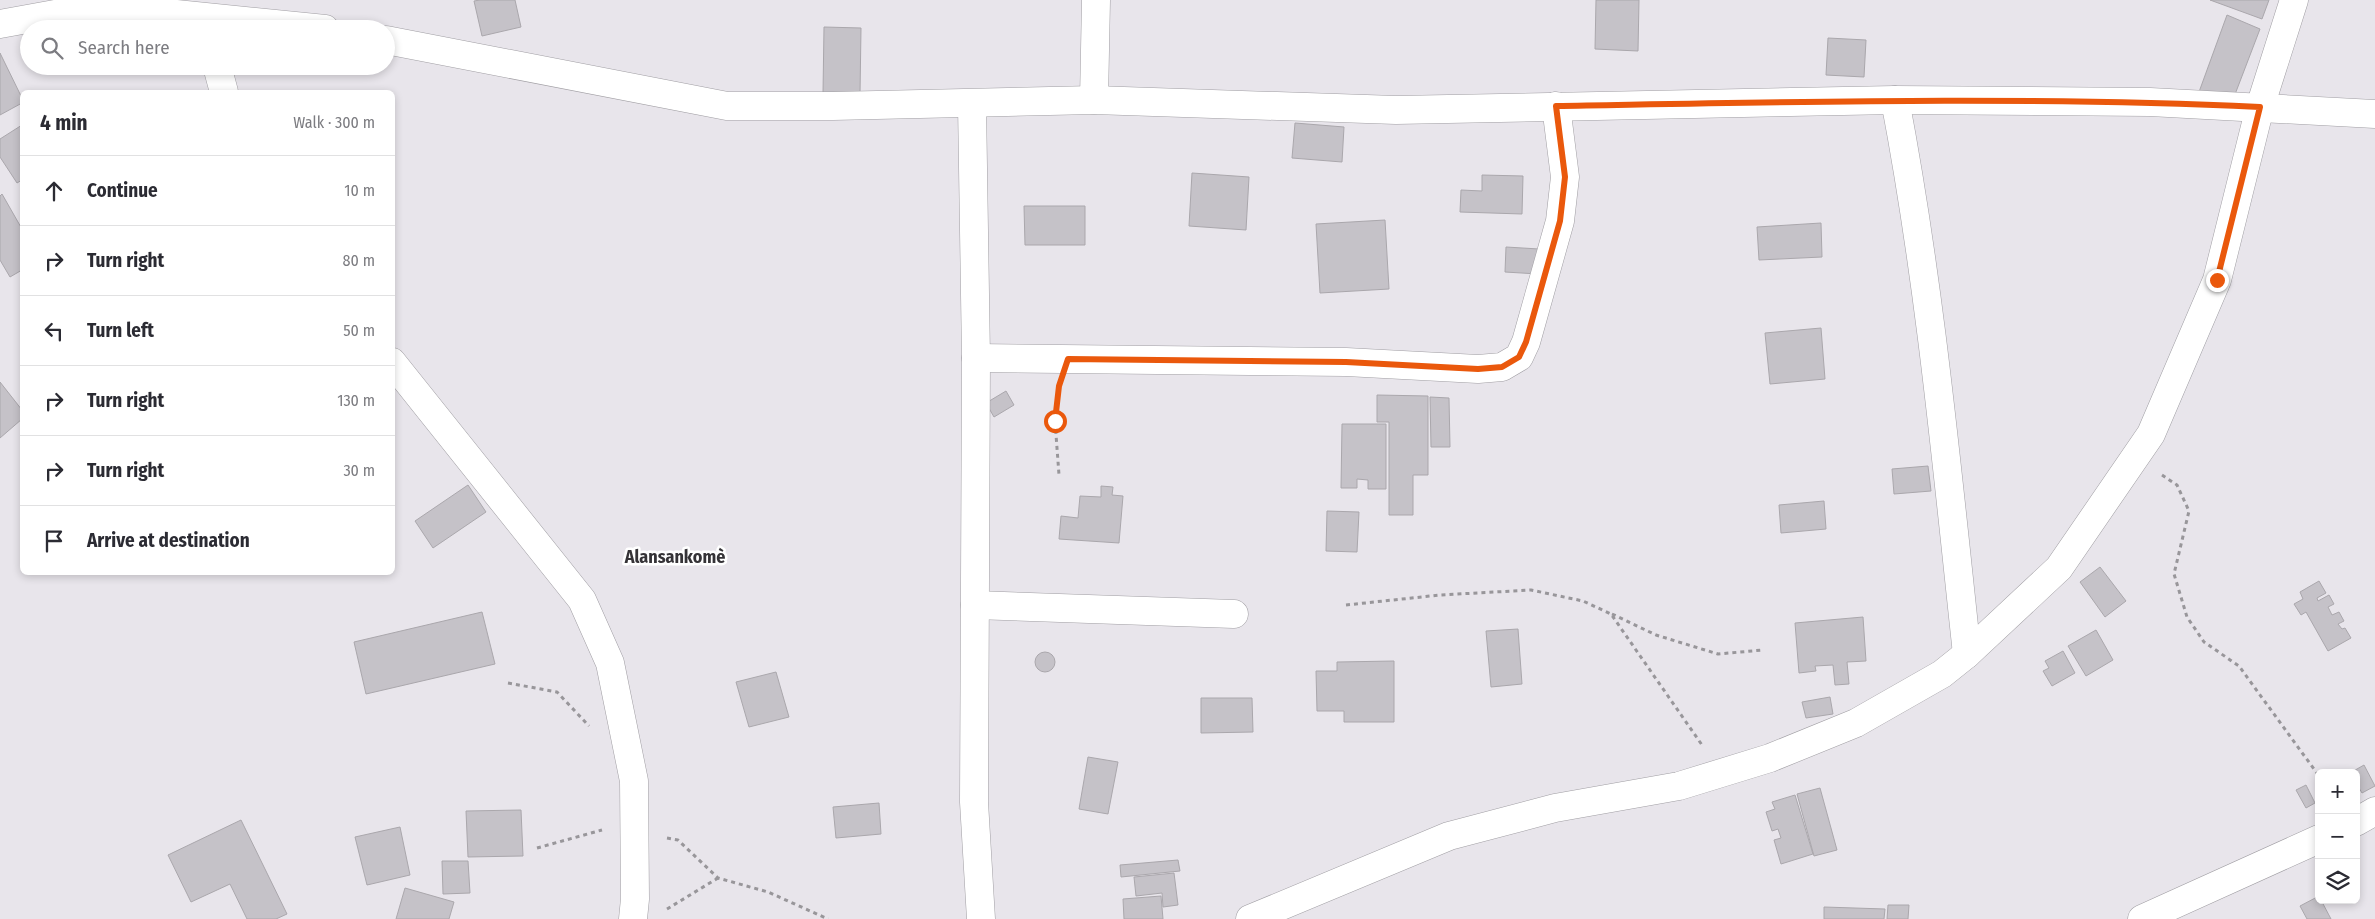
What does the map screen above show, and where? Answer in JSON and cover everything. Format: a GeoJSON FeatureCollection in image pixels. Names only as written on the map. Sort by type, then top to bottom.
{"type":"FeatureCollection","features":[{"type":"Feature","properties":{"kind":"street"},"geometry":{"type":"LineString","coordinates":[[1094,100],[1096,0]]}},
{"type":"Feature","properties":{"kind":"street"},"geometry":{"type":"LineString","coordinates":[[1250,919],[1449,836],[1555,808],[1679,786],[1770,758],[1856,723],[1942,674],[1966,654],[2059,568],[2151,434],[2217,280],[2260,107],[2294,0]]}},
{"type":"Feature","properties":{"kind":"street"},"geometry":{"type":"LineString","coordinates":[[22,20],[66,12],[157,12],[209,20]]}},
{"type":"Feature","properties":{"kind":"street"},"geometry":{"type":"LineString","coordinates":[[0,24],[20,20]]}},
{"type":"Feature","properties":{"kind":"street"},"geometry":{"type":"LineString","coordinates":[[395,42],[727,106],[972,104],[1094,100],[1396,110],[1895,100],[2150,102],[2375,114]]}},
{"type":"Feature","properties":{"kind":"street"},"geometry":{"type":"LineString","coordinates":[[219,75],[223,90]]}},
{"type":"Feature","properties":{"kind":"street"},"geometry":{"type":"LineString","coordinates":[[1895,100],[1915,209],[1939,394],[1966,654]]}},
{"type":"Feature","properties":{"kind":"street"},"geometry":{"type":"LineString","coordinates":[[972,104],[976,358],[974,802],[981,919]]}},
{"type":"Feature","properties":{"kind":"street"},"geometry":{"type":"LineString","coordinates":[[976,358],[1346,362],[1478,369],[1502,367],[1519,357],[1526,342],[1560,221],[1565,177],[1556,106]]}},
{"type":"Feature","properties":{"kind":"street"},"geometry":{"type":"LineString","coordinates":[[395,366],[582,600],[610,663],[634,781],[635,899],[646,916]]}},
{"type":"Feature","properties":{"kind":"street"},"geometry":{"type":"LineString","coordinates":[[974,605],[1234,614]]}},
{"type":"Feature","properties":{"kind":"street"},"geometry":{"type":"LineString","coordinates":[[2360,820],[2375,811]]}},
{"type":"Feature","properties":{"kind":"street"},"geometry":{"type":"LineString","coordinates":[[2142,919],[2315,841]]}},
{"type":"Feature","properties":{"kind":"path"},"geometry":{"type":"LineString","coordinates":[[1059,476],[1055,421],[1059,386],[1068,359]]}},
{"type":"Feature","properties":{"kind":"path"},"geometry":{"type":"LineString","coordinates":[[2135,458],[2177,485],[2189,511],[2174,574],[2187,617],[2204,642],[2239,666],[2315,770]]}},
{"type":"Feature","properties":{"kind":"path"},"geometry":{"type":"LineString","coordinates":[[1346,605],[1440,595],[1531,590],[1583,601],[1656,635],[1718,654],[1763,650]]}},
{"type":"Feature","properties":{"kind":"path"},"geometry":{"type":"LineString","coordinates":[[1611,614],[1689,724],[1720,773]]}},
{"type":"Feature","properties":{"kind":"path"},"geometry":{"type":"LineString","coordinates":[[508,683],[557,692],[591,728]]}},
{"type":"Feature","properties":{"kind":"path"},"geometry":{"type":"LineString","coordinates":[[538,848],[634,826],[678,840],[718,878],[768,892],[828,919]]}},
{"type":"Feature","properties":{"kind":"path"},"geometry":{"type":"LineString","coordinates":[[646,916],[718,878]]}},
{"type":"Feature","properties":{"kind":"building"},"geometry":{"type":"Polygon","coordinates":[[[515,0],[521,27],[482,36],[474,1],[515,0]]]}},
{"type":"Feature","properties":{"kind":"building"},"geometry":{"type":"Polygon","coordinates":[[[1596,0],[1639,0],[1638,51],[1595,49],[1596,0]]]}},
{"type":"Feature","properties":{"kind":"building"},"geometry":{"type":"Polygon","coordinates":[[[2210,0],[2269,0],[2262,19],[2210,0]]]}},
{"type":"Feature","properties":{"kind":"building"},"geometry":{"type":"Polygon","coordinates":[[[2227,15],[2260,29],[2234,97],[2199,92],[2227,15]]]}},
{"type":"Feature","properties":{"kind":"building"},"geometry":{"type":"Polygon","coordinates":[[[824,27],[861,28],[860,94],[823,93],[824,27]]]}},
{"type":"Feature","properties":{"kind":"building"},"geometry":{"type":"Polygon","coordinates":[[[1828,38],[1866,40],[1864,77],[1826,75],[1828,38]]]}},
{"type":"Feature","properties":{"kind":"building"},"geometry":{"type":"Polygon","coordinates":[[[0,53],[20,94],[20,104],[0,115],[0,53]]]}},
{"type":"Feature","properties":{"kind":"building"},"geometry":{"type":"Polygon","coordinates":[[[1295,123],[1344,127],[1342,162],[1292,158],[1295,123]]]}},
{"type":"Feature","properties":{"kind":"building"},"geometry":{"type":"Polygon","coordinates":[[[20,126],[20,181],[17,183],[0,157],[0,139],[20,126]]]}},
{"type":"Feature","properties":{"kind":"building"},"geometry":{"type":"Polygon","coordinates":[[[1192,173],[1249,177],[1246,230],[1189,226],[1192,173]]]}},
{"type":"Feature","properties":{"kind":"building"},"geometry":{"type":"Polygon","coordinates":[[[1482,175],[1523,176],[1522,214],[1460,212],[1461,190],[1482,191],[1482,175]]]}},
{"type":"Feature","properties":{"kind":"building"},"geometry":{"type":"Polygon","coordinates":[[[2,194],[20,226],[20,271],[10,277],[0,260],[0,196],[2,194]]]}},
{"type":"Feature","properties":{"kind":"building"},"geometry":{"type":"Polygon","coordinates":[[[1024,206],[1085,206],[1085,245],[1025,245],[1024,206]]]}},
{"type":"Feature","properties":{"kind":"building"},"geometry":{"type":"Polygon","coordinates":[[[1385,220],[1389,289],[1320,293],[1316,224],[1385,220]]]}},
{"type":"Feature","properties":{"kind":"building"},"geometry":{"type":"Polygon","coordinates":[[[1821,223],[1822,257],[1759,260],[1757,227],[1821,223]]]}},
{"type":"Feature","properties":{"kind":"building"},"geometry":{"type":"Polygon","coordinates":[[[1506,247],[1539,249],[1538,274],[1505,272],[1506,247]]]}},
{"type":"Feature","properties":{"kind":"building"},"geometry":{"type":"Polygon","coordinates":[[[1821,328],[1825,379],[1770,384],[1765,333],[1821,328]]]}},
{"type":"Feature","properties":{"kind":"building"},"geometry":{"type":"Polygon","coordinates":[[[0,382],[20,407],[20,421],[0,438],[0,382]]]}},
{"type":"Feature","properties":{"kind":"building"},"geometry":{"type":"Polygon","coordinates":[[[1006,391],[1014,405],[994,417],[986,403],[1006,391]]]}},
{"type":"Feature","properties":{"kind":"building"},"geometry":{"type":"Polygon","coordinates":[[[1377,395],[1428,396],[1428,475],[1413,475],[1413,515],[1389,515],[1389,422],[1377,422],[1377,395]]]}},
{"type":"Feature","properties":{"kind":"building"},"geometry":{"type":"Polygon","coordinates":[[[1430,397],[1449,398],[1450,447],[1431,447],[1430,397]]]}},
{"type":"Feature","properties":{"kind":"building"},"geometry":{"type":"Polygon","coordinates":[[[1342,424],[1386,424],[1386,489],[1368,489],[1368,480],[1357,479],[1357,488],[1341,488],[1342,424]]]}},
{"type":"Feature","properties":{"kind":"building"},"geometry":{"type":"Polygon","coordinates":[[[1928,466],[1931,491],[1894,494],[1892,469],[1928,466]]]}},
{"type":"Feature","properties":{"kind":"building"},"geometry":{"type":"Polygon","coordinates":[[[468,485],[486,512],[433,548],[415,521],[468,485]]]}},
{"type":"Feature","properties":{"kind":"building"},"geometry":{"type":"Polygon","coordinates":[[[1101,486],[1113,487],[1112,495],[1123,496],[1119,543],[1059,539],[1061,516],[1078,518],[1080,496],[1101,497],[1101,486]]]}},
{"type":"Feature","properties":{"kind":"building"},"geometry":{"type":"Polygon","coordinates":[[[1824,501],[1826,529],[1781,533],[1779,505],[1824,501]]]}},
{"type":"Feature","properties":{"kind":"building"},"geometry":{"type":"Polygon","coordinates":[[[1327,511],[1359,512],[1357,552],[1326,551],[1327,511]]]}},
{"type":"Feature","properties":{"kind":"building"},"geometry":{"type":"Polygon","coordinates":[[[2100,567],[2126,601],[2105,617],[2080,582],[2100,567]]]}},
{"type":"Feature","properties":{"kind":"building"},"geometry":{"type":"Polygon","coordinates":[[[2319,581],[2326,593],[2317,598],[2318,601],[2329,595],[2334,604],[2328,607],[2332,615],[2339,612],[2344,621],[2338,624],[2342,629],[2345,628],[2351,638],[2328,651],[2306,612],[2301,615],[2294,604],[2303,599],[2300,592],[2319,581]]]}},
{"type":"Feature","properties":{"kind":"building"},"geometry":{"type":"Polygon","coordinates":[[[482,612],[495,664],[366,694],[354,642],[482,612]]]}},
{"type":"Feature","properties":{"kind":"building"},"geometry":{"type":"Polygon","coordinates":[[[1863,617],[1866,661],[1847,662],[1849,684],[1835,685],[1833,665],[1815,666],[1816,671],[1799,673],[1795,623],[1863,617]]]}},
{"type":"Feature","properties":{"kind":"building"},"geometry":{"type":"Polygon","coordinates":[[[1518,629],[1522,684],[1491,687],[1486,631],[1518,629]]]}},
{"type":"Feature","properties":{"kind":"building"},"geometry":{"type":"Polygon","coordinates":[[[2096,630],[2113,660],[2086,676],[2068,646],[2096,630]]]}},
{"type":"Feature","properties":{"kind":"building"},"geometry":{"type":"Polygon","coordinates":[[[2063,651],[2075,673],[2052,686],[2043,671],[2049,668],[2045,661],[2063,651]]]}},
{"type":"Feature","properties":{"kind":"building"},"geometry":{"type":"Polygon","coordinates":[[[1045,652],[1052,655],[1055,662],[1052,669],[1045,672],[1038,669],[1035,662],[1038,655],[1045,652]]]}},
{"type":"Feature","properties":{"kind":"building"},"geometry":{"type":"Polygon","coordinates":[[[1394,661],[1394,722],[1344,722],[1344,711],[1317,711],[1316,671],[1337,671],[1337,662],[1394,661]]]}},
{"type":"Feature","properties":{"kind":"building"},"geometry":{"type":"Polygon","coordinates":[[[776,672],[789,717],[749,727],[736,682],[776,672]]]}},
{"type":"Feature","properties":{"kind":"building"},"geometry":{"type":"Polygon","coordinates":[[[1830,697],[1833,714],[1806,718],[1802,702],[1830,697]]]}},
{"type":"Feature","properties":{"kind":"building"},"geometry":{"type":"Polygon","coordinates":[[[1201,698],[1252,698],[1253,732],[1201,733],[1201,698]]]}},
{"type":"Feature","properties":{"kind":"building"},"geometry":{"type":"Polygon","coordinates":[[[1088,757],[1118,762],[1108,814],[1079,809],[1088,757]]]}},
{"type":"Feature","properties":{"kind":"building"},"geometry":{"type":"Polygon","coordinates":[[[2364,765],[2375,786],[2362,793],[2360,790],[2360,769],[2357,769],[2364,765]]]}},
{"type":"Feature","properties":{"kind":"building"},"geometry":{"type":"Polygon","coordinates":[[[2306,785],[2315,803],[2306,808],[2296,790],[2306,785]]]}},
{"type":"Feature","properties":{"kind":"building"},"geometry":{"type":"Polygon","coordinates":[[[1820,788],[1837,850],[1814,856],[1797,794],[1820,788]]]}},
{"type":"Feature","properties":{"kind":"building"},"geometry":{"type":"Polygon","coordinates":[[[1795,795],[1813,854],[1781,864],[1774,840],[1781,838],[1778,829],[1772,831],[1766,812],[1775,809],[1772,802],[1795,795]]]}},
{"type":"Feature","properties":{"kind":"building"},"geometry":{"type":"Polygon","coordinates":[[[879,803],[881,834],[836,838],[833,807],[879,803]]]}},
{"type":"Feature","properties":{"kind":"building"},"geometry":{"type":"Polygon","coordinates":[[[521,810],[523,856],[468,857],[466,811],[521,810]]]}},
{"type":"Feature","properties":{"kind":"building"},"geometry":{"type":"Polygon","coordinates":[[[241,820],[287,914],[276,919],[247,919],[230,884],[191,902],[168,855],[241,820]]]}},
{"type":"Feature","properties":{"kind":"building"},"geometry":{"type":"Polygon","coordinates":[[[400,827],[410,875],[367,885],[355,837],[400,827]]]}},
{"type":"Feature","properties":{"kind":"building"},"geometry":{"type":"Polygon","coordinates":[[[1178,860],[1180,871],[1121,877],[1120,865],[1178,860]]]}},
{"type":"Feature","properties":{"kind":"building"},"geometry":{"type":"Polygon","coordinates":[[[442,861],[468,861],[470,893],[443,894],[442,861]]]}},
{"type":"Feature","properties":{"kind":"building"},"geometry":{"type":"Polygon","coordinates":[[[1174,873],[1178,905],[1163,907],[1162,893],[1136,896],[1134,877],[1174,873]]]}},
{"type":"Feature","properties":{"kind":"building"},"geometry":{"type":"Polygon","coordinates":[[[405,888],[454,902],[449,919],[396,919],[405,888]]]}},
{"type":"Feature","properties":{"kind":"building"},"geometry":{"type":"Polygon","coordinates":[[[1161,896],[1163,919],[1124,919],[1123,899],[1161,896]]]}},
{"type":"Feature","properties":{"kind":"building"},"geometry":{"type":"Polygon","coordinates":[[[2315,898],[2315,904],[2323,904],[2331,919],[2307,919],[2300,906],[2315,898]]]}},
{"type":"Feature","properties":{"kind":"building"},"geometry":{"type":"Polygon","coordinates":[[[1888,905],[1909,905],[1908,919],[1887,919],[1888,905]]]}},
{"type":"Feature","properties":{"kind":"building"},"geometry":{"type":"Polygon","coordinates":[[[1824,907],[1885,909],[1884,919],[1824,919],[1824,907]]]}},
{"type":"Feature","properties":{"kind":"district","name":"Alansankomè"},"geometry":{"type":"Point","coordinates":[675,557]}},
{"type":"Feature","properties":{"kind":"route"},"geometry":{"type":"LineString","coordinates":[[1055,421],[1059,386],[1068,359],[1346,362],[1478,369],[1502,367],[1519,357],[1526,342],[1560,221],[1565,177],[1556,106],[1895,100],[2150,102],[2260,107],[2217,280]]}}]}
